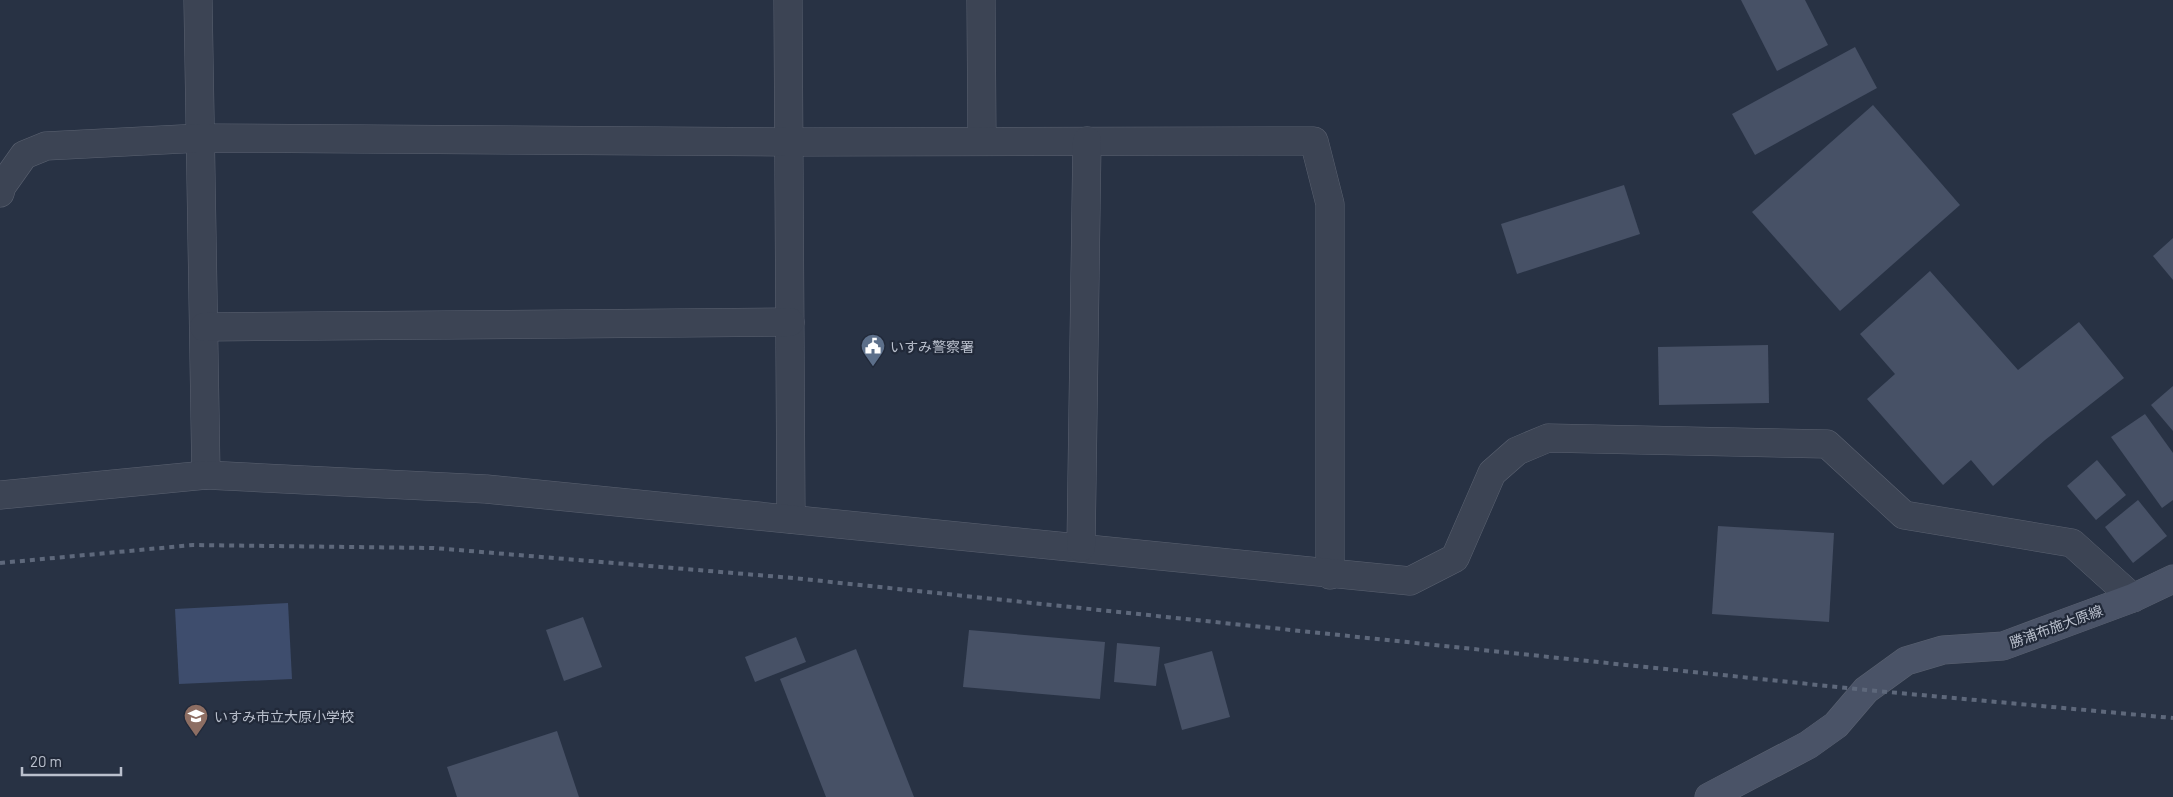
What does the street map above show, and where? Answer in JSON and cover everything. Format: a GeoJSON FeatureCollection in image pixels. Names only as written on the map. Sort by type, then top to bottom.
{"type":"FeatureCollection","features":[{"type":"Feature","properties":{"kind":"main road","name":"勝浦布施大原線"},"geometry":{"type":"LineString","coordinates":[[1709,797],[1808,745],[1836,725],[1866,690],[1906,661],[1942,650],[2003,646],[2133,598],[2173,579]]}},
{"type":"Feature","properties":{"kind":"street"},"geometry":{"type":"LineString","coordinates":[[198,0],[206,475]]}},
{"type":"Feature","properties":{"kind":"street"},"geometry":{"type":"LineString","coordinates":[[788,0],[790,518]]}},
{"type":"Feature","properties":{"kind":"street"},"geometry":{"type":"LineString","coordinates":[[981,0],[982,141]]}},
{"type":"Feature","properties":{"kind":"street"},"geometry":{"type":"LineString","coordinates":[[0,193],[2,186],[24,155],[46,146],[201,138],[789,142],[1314,141],[1330,204],[1330,575]]}},
{"type":"Feature","properties":{"kind":"street"},"geometry":{"type":"LineString","coordinates":[[1081,547],[1087,141]]}},
{"type":"Feature","properties":{"kind":"street"},"geometry":{"type":"LineString","coordinates":[[204,327],[790,322]]}},
{"type":"Feature","properties":{"kind":"street"},"geometry":{"type":"LineString","coordinates":[[0,495],[206,475],[486,489],[1081,547],[1330,575],[1410,581],[1455,558],[1492,473],[1517,451],[1548,438],[1827,444],[1904,515],[2072,544],[2133,598]]}},
{"type":"Feature","properties":{"kind":"water"},"geometry":{"type":"Polygon","coordinates":[[[288,603],[292,679],[179,684],[175,609],[288,603]]]}},
{"type":"Feature","properties":{"kind":"building"},"geometry":{"type":"Polygon","coordinates":[[[1741,0],[1805,0],[1828,45],[1777,71],[1741,0]]]}},
{"type":"Feature","properties":{"kind":"building"},"geometry":{"type":"Polygon","coordinates":[[[1855,47],[1877,88],[1755,155],[1732,114],[1855,47]]]}},
{"type":"Feature","properties":{"kind":"building"},"geometry":{"type":"Polygon","coordinates":[[[1873,105],[1960,205],[1840,311],[1752,212],[1873,105]]]}},
{"type":"Feature","properties":{"kind":"building"},"geometry":{"type":"Polygon","coordinates":[[[1624,185],[1640,234],[1517,274],[1501,224],[1624,185]]]}},
{"type":"Feature","properties":{"kind":"building"},"geometry":{"type":"Polygon","coordinates":[[[2173,238],[2173,280],[2153,256],[2173,238]]]}},
{"type":"Feature","properties":{"kind":"building"},"geometry":{"type":"Polygon","coordinates":[[[1930,271],[2018,370],[2079,322],[2124,378],[2045,440],[1993,486],[1971,460],[1943,485],[1867,399],[1895,374],[1860,334],[1930,271]]]}},
{"type":"Feature","properties":{"kind":"building"},"geometry":{"type":"Polygon","coordinates":[[[1768,345],[1769,403],[1659,405],[1658,347],[1768,345]]]}},
{"type":"Feature","properties":{"kind":"building"},"geometry":{"type":"Polygon","coordinates":[[[2173,386],[2173,431],[2151,405],[2173,386]]]}},
{"type":"Feature","properties":{"kind":"building"},"geometry":{"type":"Polygon","coordinates":[[[2145,414],[2173,453],[2173,500],[2162,508],[2111,437],[2145,414]]]}},
{"type":"Feature","properties":{"kind":"building"},"geometry":{"type":"Polygon","coordinates":[[[2097,460],[2126,495],[2096,520],[2067,486],[2097,460]]]}},
{"type":"Feature","properties":{"kind":"building"},"geometry":{"type":"Polygon","coordinates":[[[2138,500],[2167,536],[2133,563],[2105,527],[2138,500]]]}},
{"type":"Feature","properties":{"kind":"building"},"geometry":{"type":"Polygon","coordinates":[[[1718,526],[1834,533],[1829,622],[1712,614],[1718,526]]]}},
{"type":"Feature","properties":{"kind":"building"},"geometry":{"type":"Polygon","coordinates":[[[583,617],[602,667],[564,681],[546,630],[583,617]]]}},
{"type":"Feature","properties":{"kind":"building"},"geometry":{"type":"Polygon","coordinates":[[[969,630],[1105,642],[1100,699],[963,687],[969,630]]]}},
{"type":"Feature","properties":{"kind":"building"},"geometry":{"type":"Polygon","coordinates":[[[796,637],[806,662],[755,682],[745,657],[796,637]]]}},
{"type":"Feature","properties":{"kind":"building"},"geometry":{"type":"Polygon","coordinates":[[[1117,643],[1160,647],[1156,686],[1114,682],[1117,643]]]}},
{"type":"Feature","properties":{"kind":"building"},"geometry":{"type":"Polygon","coordinates":[[[856,649],[914,797],[826,797],[780,679],[856,649]]]}},
{"type":"Feature","properties":{"kind":"building"},"geometry":{"type":"Polygon","coordinates":[[[1212,651],[1230,717],[1182,730],[1164,664],[1212,651]]]}},
{"type":"Feature","properties":{"kind":"building"},"geometry":{"type":"Polygon","coordinates":[[[557,731],[579,797],[457,797],[447,767],[557,731]]]}},
{"type":"Feature","properties":{"kind":"railway"},"geometry":{"type":"LineString","coordinates":[[0,563],[193,545],[434,548],[793,578],[1866,690],[2173,718]]}},
{"type":"Feature","properties":{"kind":"place","name":"いすみ警察署"},"geometry":{"type":"Point","coordinates":[873,367]}},
{"type":"Feature","properties":{"kind":"place","name":"いすみ市立大原小学校"},"geometry":{"type":"Point","coordinates":[196,737]}}]}
